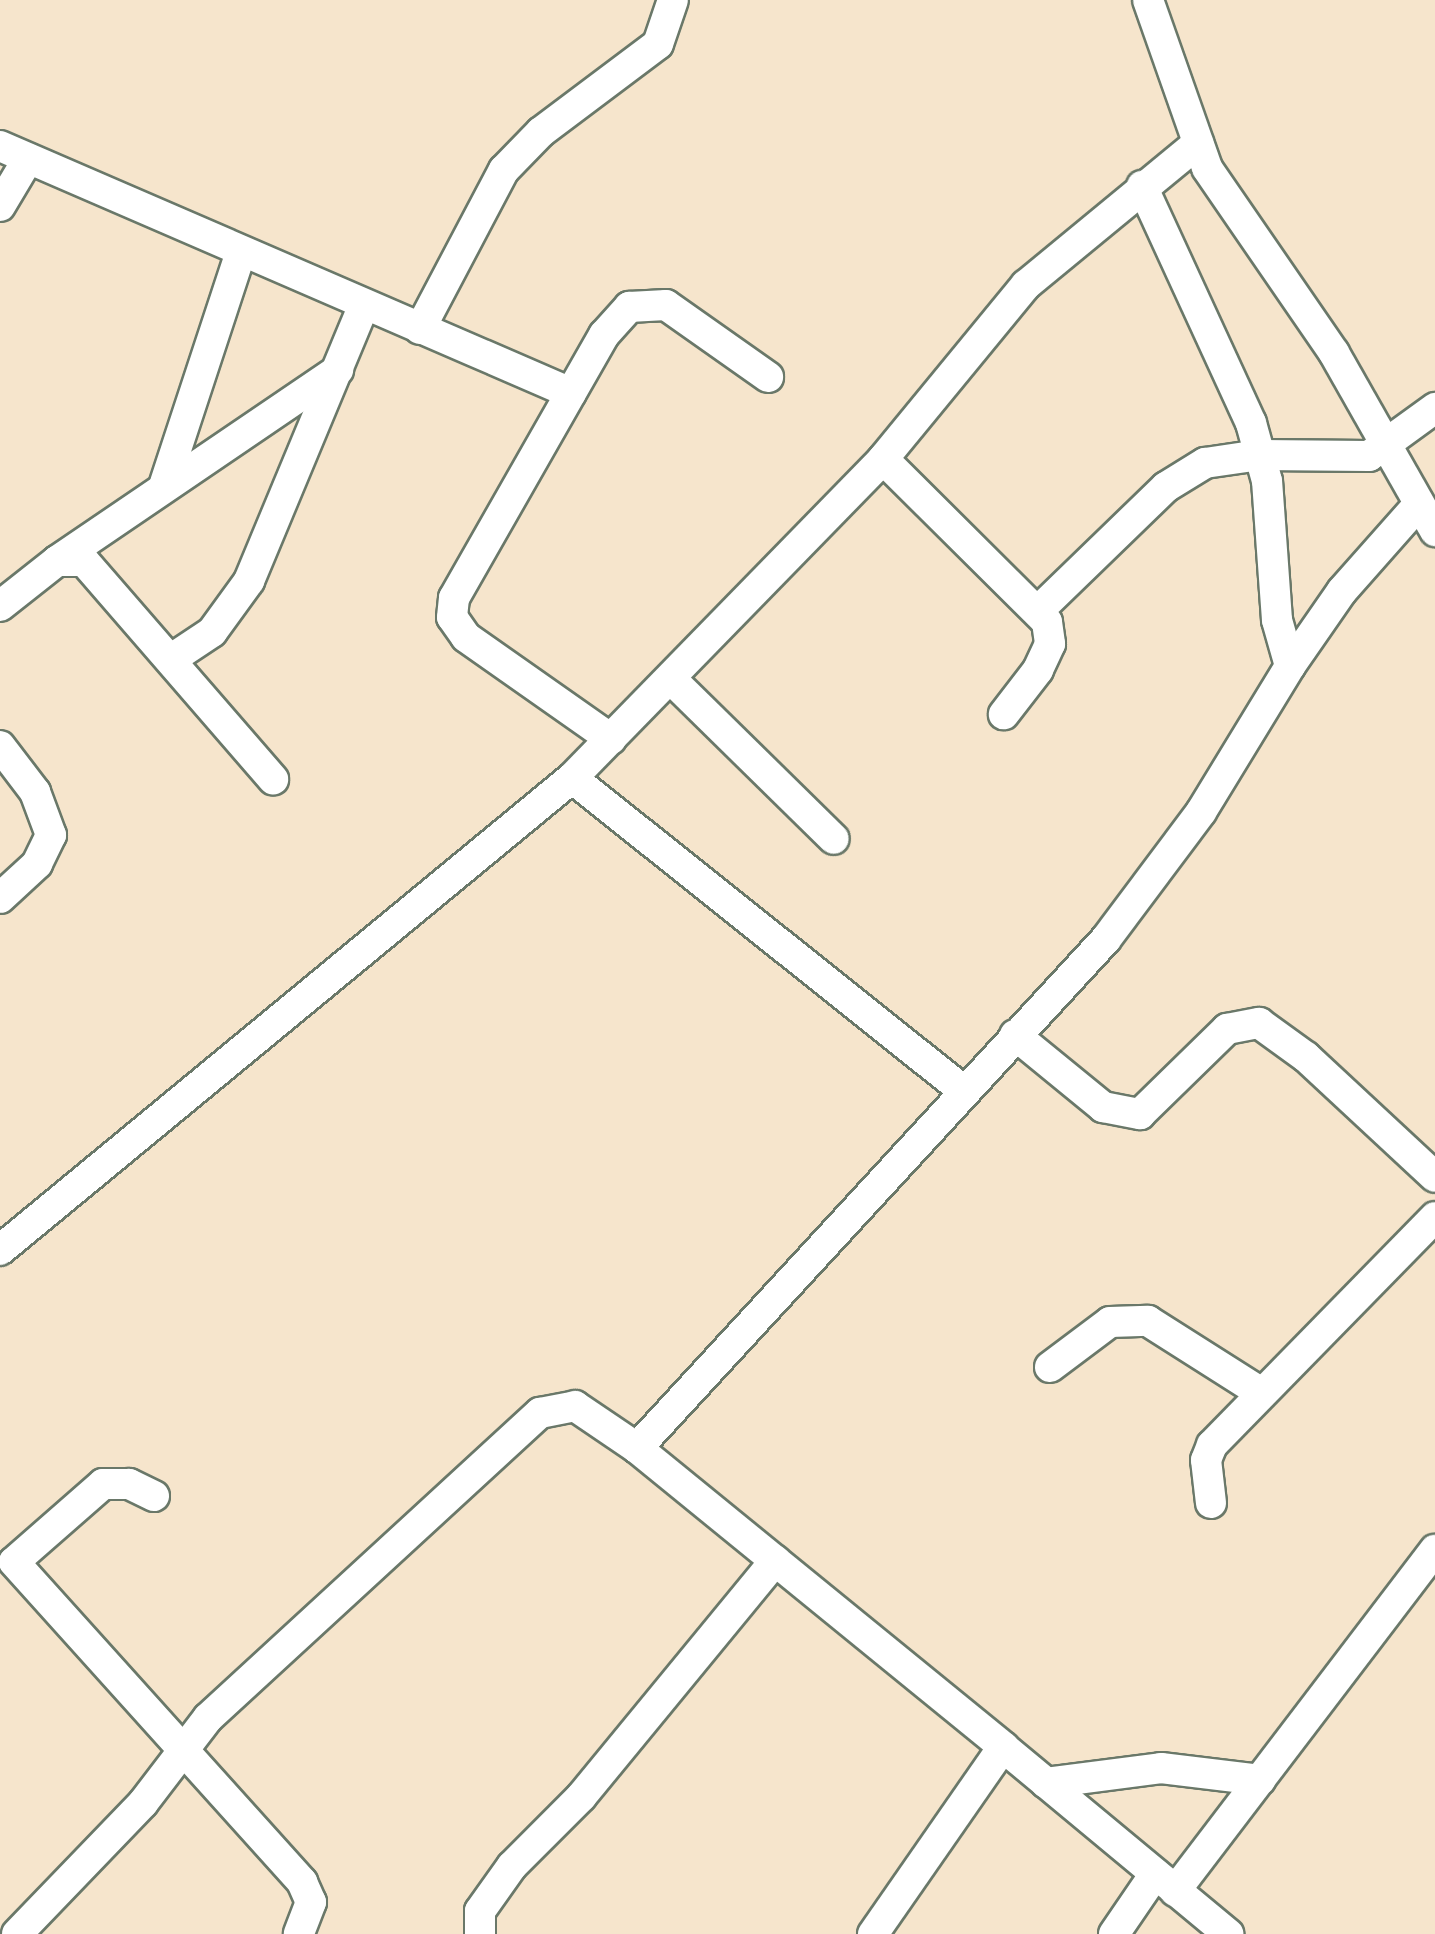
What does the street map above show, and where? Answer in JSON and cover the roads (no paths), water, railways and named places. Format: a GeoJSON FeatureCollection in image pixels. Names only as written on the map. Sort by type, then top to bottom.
{"type":"FeatureCollection","features":[{"type":"Feature","properties":{"kind":"street"},"geometry":{"type":"LineString","coordinates":[[420,329],[504,170],[541,132],[658,44],[673,0]]}},
{"type":"Feature","properties":{"kind":"street"},"geometry":{"type":"LineString","coordinates":[[1148,0],[1198,143],[1231,212],[1334,353],[1435,531]]}},
{"type":"Feature","properties":{"kind":"street"},"geometry":{"type":"LineString","coordinates":[[0,1250],[572,778],[883,459],[1026,285],[1142,186],[1198,143]]}},
{"type":"Feature","properties":{"kind":"street"},"geometry":{"type":"LineString","coordinates":[[0,146],[571,393]]}},
{"type":"Feature","properties":{"kind":"street"},"geometry":{"type":"LineString","coordinates":[[0,206],[28,159]]}},
{"type":"Feature","properties":{"kind":"street"},"geometry":{"type":"LineString","coordinates":[[1142,186],[1260,455],[1277,620],[1290,666]]}},
{"type":"Feature","properties":{"kind":"street"},"geometry":{"type":"LineString","coordinates":[[165,483],[241,252]]}},
{"type":"Feature","properties":{"kind":"street"},"geometry":{"type":"LineString","coordinates":[[611,739],[466,637],[452,617],[454,598],[617,317],[646,303],[666,305],[768,377]]}},
{"type":"Feature","properties":{"kind":"street"},"geometry":{"type":"LineString","coordinates":[[173,658],[236,605],[364,305]]}},
{"type":"Feature","properties":{"kind":"street"},"geometry":{"type":"LineString","coordinates":[[0,606],[165,483],[338,370]]}},
{"type":"Feature","properties":{"kind":"street"},"geometry":{"type":"LineString","coordinates":[[1040,609],[1166,487],[1205,463],[1260,455],[1348,460],[1386,448],[1435,408]]}},
{"type":"Feature","properties":{"kind":"street"},"geometry":{"type":"LineString","coordinates":[[883,459],[1040,609],[1050,644],[1004,714]]}},
{"type":"Feature","properties":{"kind":"street"},"geometry":{"type":"LineString","coordinates":[[637,1448],[1151,883],[1290,666],[1342,591],[1418,505]]}},
{"type":"Feature","properties":{"kind":"street"},"geometry":{"type":"LineString","coordinates":[[57,561],[84,561],[99,572],[273,779]]}},
{"type":"Feature","properties":{"kind":"street"},"geometry":{"type":"LineString","coordinates":[[671,679],[834,839]]}},
{"type":"Feature","properties":{"kind":"street"},"geometry":{"type":"LineString","coordinates":[[0,746],[35,792],[51,835],[37,864],[0,898]]}},
{"type":"Feature","properties":{"kind":"street"},"geometry":{"type":"LineString","coordinates":[[572,778],[964,1091]]}},
{"type":"Feature","properties":{"kind":"street"},"geometry":{"type":"LineString","coordinates":[[1015,1035],[1103,1107],[1140,1114],[1227,1029],[1259,1023],[1306,1057],[1435,1177]]}},
{"type":"Feature","properties":{"kind":"street"},"geometry":{"type":"LineString","coordinates":[[1211,1503],[1206,1460],[1260,1392],[1435,1217]]}},
{"type":"Feature","properties":{"kind":"street"},"geometry":{"type":"LineString","coordinates":[[1050,1367],[1110,1322],[1148,1321],[1260,1392]]}},
{"type":"Feature","properties":{"kind":"street"},"geometry":{"type":"LineString","coordinates":[[17,1934],[143,1803],[185,1745],[540,1413],[575,1406],[637,1448],[1228,1934]]}},
{"type":"Feature","properties":{"kind":"street"},"geometry":{"type":"LineString","coordinates":[[154,1496],[129,1484],[103,1484],[5,1561],[185,1745],[302,1882],[311,1902],[299,1934]]}},
{"type":"Feature","properties":{"kind":"street"},"geometry":{"type":"LineString","coordinates":[[1114,1934],[1260,1780],[1435,1550]]}},
{"type":"Feature","properties":{"kind":"street"},"geometry":{"type":"LineString","coordinates":[[480,1934],[480,1911],[512,1866],[581,1797],[775,1561]]}},
{"type":"Feature","properties":{"kind":"street"},"geometry":{"type":"LineString","coordinates":[[873,1934],[1003,1747]]}},
{"type":"Feature","properties":{"kind":"street"},"geometry":{"type":"LineString","coordinates":[[1046,1783],[1161,1768],[1260,1780]]}}]}
